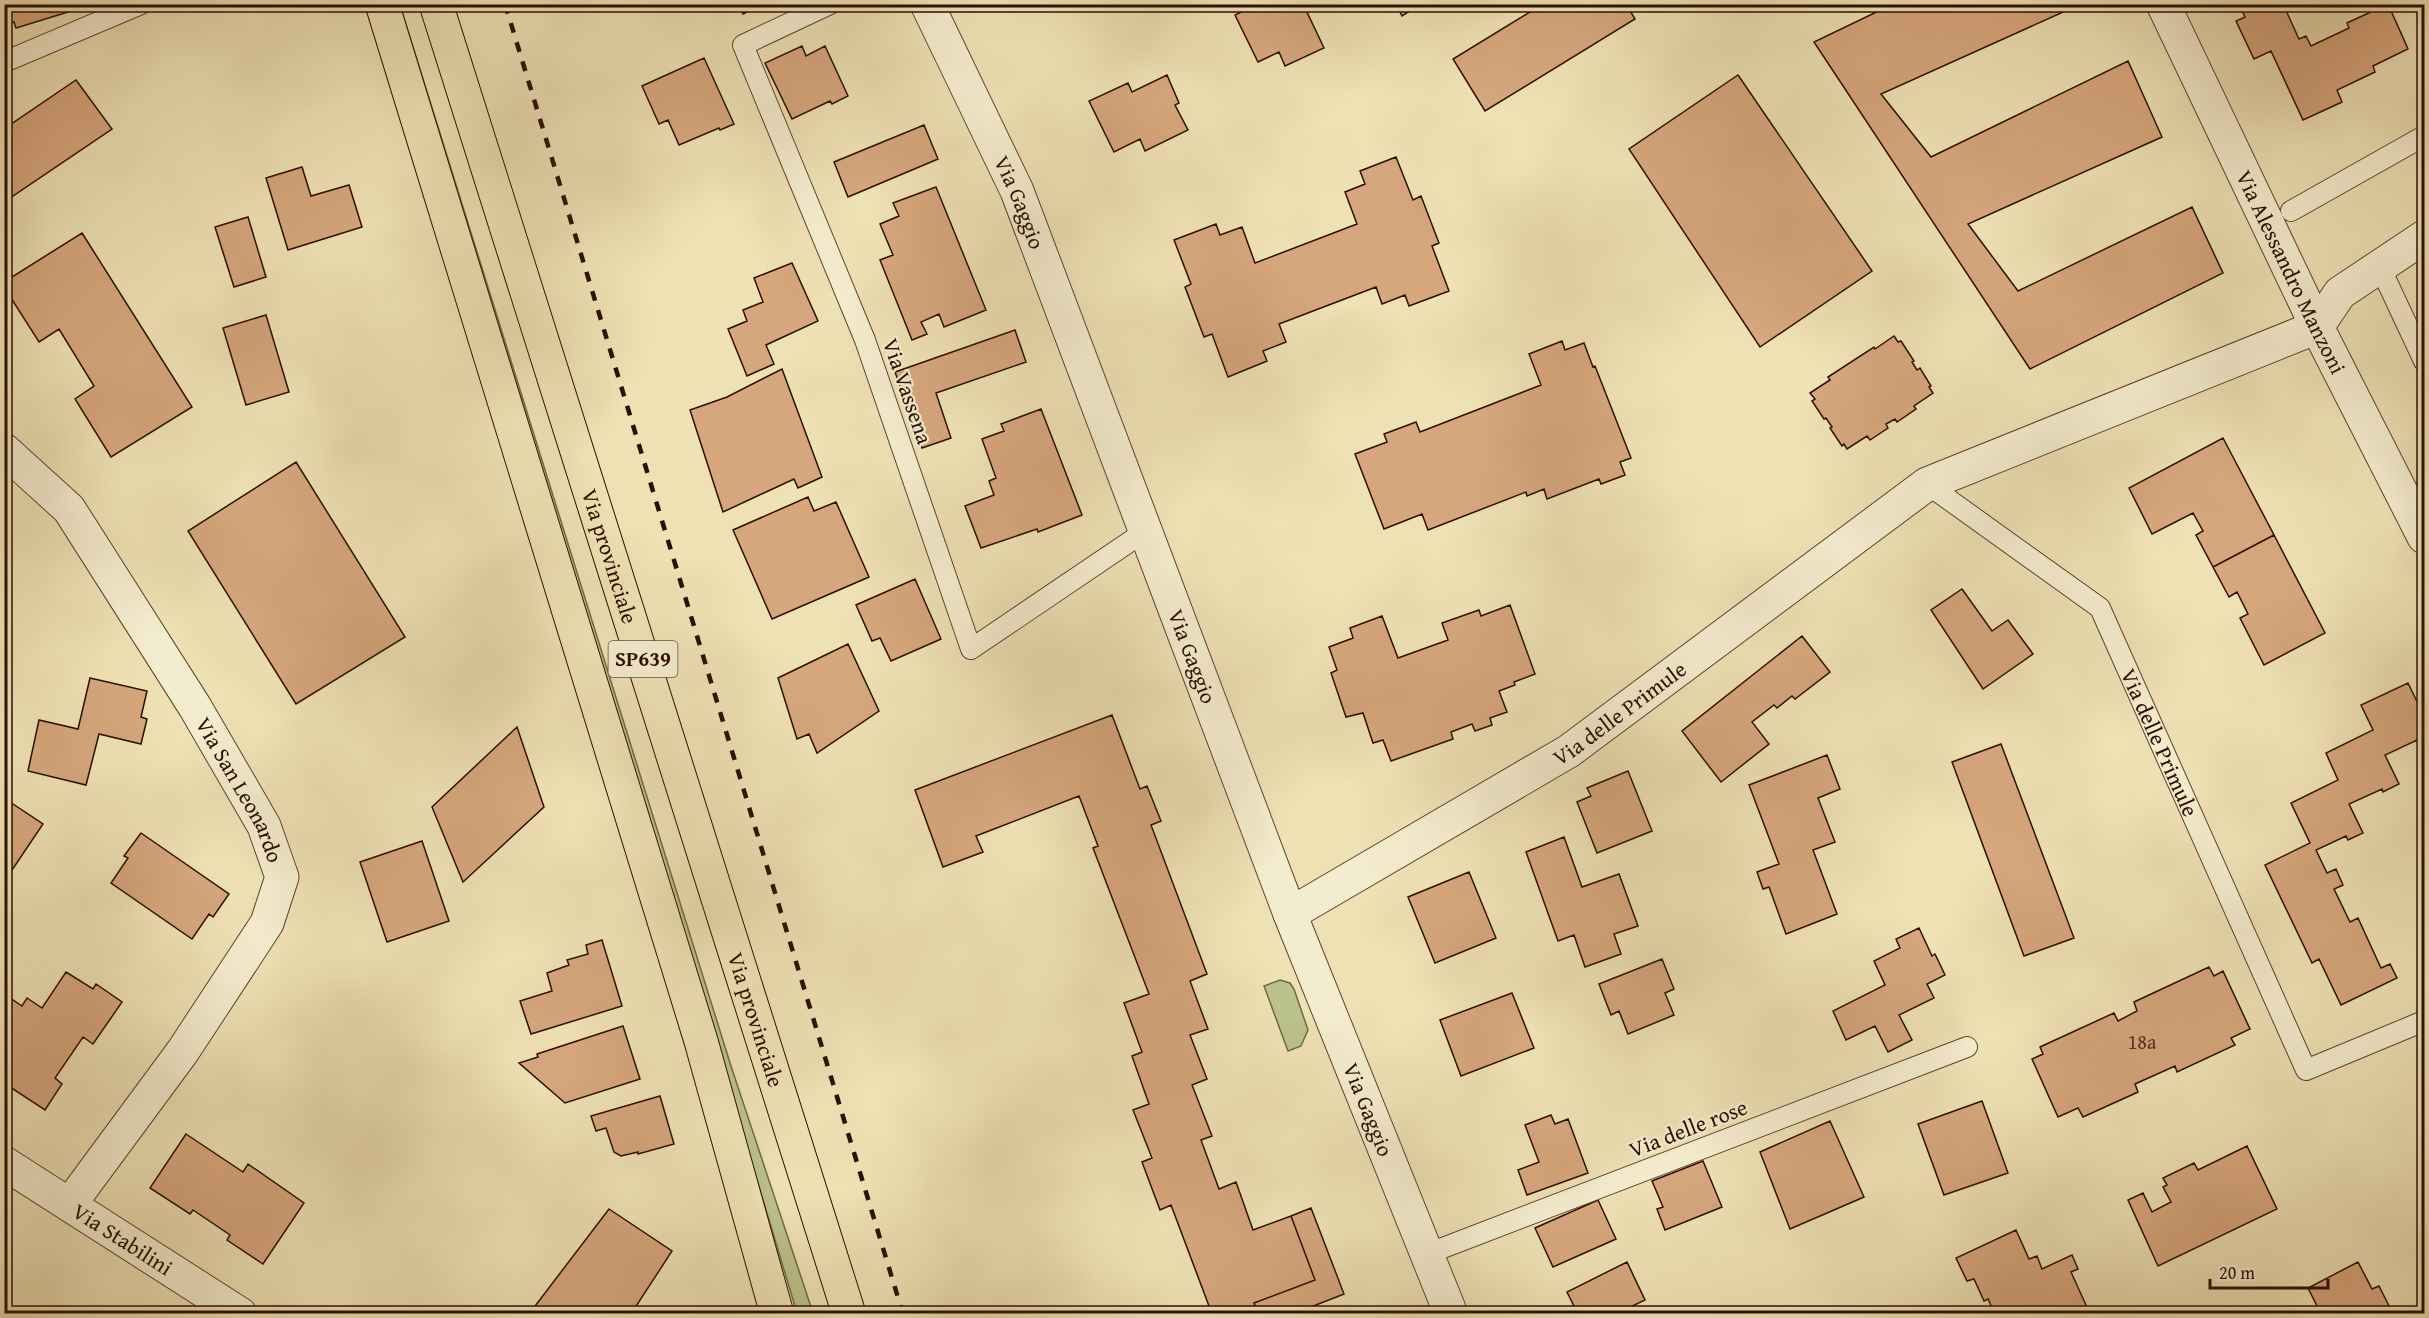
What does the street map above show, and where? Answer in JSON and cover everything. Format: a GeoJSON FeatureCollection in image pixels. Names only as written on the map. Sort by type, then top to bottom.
{"type":"FeatureCollection","features":[{"type":"Feature","properties":{"kind":"main road","name":"SP639"},"geometry":{"type":"LineString","coordinates":[[382,4],[701,1041],[777,1314]]}},
{"type":"Feature","properties":{"kind":"main road","name":"Via provinciale"},"geometry":{"type":"LineString","coordinates":[[436,4],[849,1314]]}},
{"type":"Feature","properties":{"kind":"street","name":"Via Gaggio"},"geometry":{"type":"LineString","coordinates":[[927,4],[1017,191],[1147,530],[1290,914],[1451,1314]]}},
{"type":"Feature","properties":{"kind":"street","name":"Via Alessandro Manzoni"},"geometry":{"type":"LineString","coordinates":[[2163,4],[2317,327],[2424,537]]}},
{"type":"Feature","properties":{"kind":"street"},"geometry":{"type":"LineString","coordinates":[[2317,327],[2340,292],[2424,237]]}},
{"type":"Feature","properties":{"kind":"street","name":"Via delle Primule"},"geometry":{"type":"LineString","coordinates":[[1290,914],[1569,751],[1928,484],[2317,327]]}},
{"type":"Feature","properties":{"kind":"street","name":"Via San Leonardo"},"geometry":{"type":"LineString","coordinates":[[4,450],[69,509],[195,707],[264,826],[282,877],[267,923],[183,1051],[60,1199]]}},
{"type":"Feature","properties":{"kind":"street","name":"Via Stabilini"},"geometry":{"type":"LineString","coordinates":[[4,1163],[240,1314]]}},
{"type":"Feature","properties":{"kind":"street"},"geometry":{"type":"LineString","coordinates":[[4,1170],[60,1199]]}},
{"type":"Feature","properties":{"kind":"lane"},"geometry":{"type":"LineString","coordinates":[[4,62],[141,4]]}},
{"type":"Feature","properties":{"kind":"lane","name":"Via Vassena"},"geometry":{"type":"LineString","coordinates":[[830,4],[744,45],[865,340],[971,649],[1147,530]]}},
{"type":"Feature","properties":{"kind":"lane"},"geometry":{"type":"LineString","coordinates":[[2290,211],[2424,136]]}},
{"type":"Feature","properties":{"kind":"lane"},"geometry":{"type":"LineString","coordinates":[[2380,267],[2424,361]]}},
{"type":"Feature","properties":{"kind":"lane","name":"Via delle Primule"},"geometry":{"type":"LineString","coordinates":[[1928,484],[2100,608],[2306,1070],[2424,1021]]}},
{"type":"Feature","properties":{"kind":"lane","name":"Via delle rose"},"geometry":{"type":"LineString","coordinates":[[1427,1254],[1967,1047]]}},
{"type":"Feature","properties":{"kind":"green space"},"geometry":{"type":"Polygon","coordinates":[[[393,5],[400,5],[730,1063],[813,1313],[797,1313],[711,1027],[393,5]]]}},
{"type":"Feature","properties":{"kind":"green space"},"geometry":{"type":"Polygon","coordinates":[[[1280,980],[1290,983],[1294,989],[1308,1030],[1301,1046],[1288,1051],[1264,986],[1280,980]]]}},
{"type":"Feature","properties":{"kind":"building"},"geometry":{"type":"Polygon","coordinates":[[[4,4],[94,4],[16,28],[14,22],[4,25],[4,4]]]}},
{"type":"Feature","properties":{"kind":"building"},"geometry":{"type":"Polygon","coordinates":[[[739,4],[763,4],[743,14],[739,4]]]}},
{"type":"Feature","properties":{"kind":"building"},"geometry":{"type":"Polygon","coordinates":[[[1257,4],[1314,4],[1315,6],[1306,10],[1324,48],[1285,66],[1279,52],[1258,62],[1235,15],[1257,4]]]}},
{"type":"Feature","properties":{"kind":"building"},"geometry":{"type":"Polygon","coordinates":[[[1396,4],[1421,4],[1402,16],[1396,4]]]}},
{"type":"Feature","properties":{"kind":"building"},"geometry":{"type":"Polygon","coordinates":[[[1543,4],[1626,4],[1635,19],[1485,111],[1453,59],[1543,4]]]}},
{"type":"Feature","properties":{"kind":"building"},"geometry":{"type":"Polygon","coordinates":[[[1893,4],[2081,4],[1881,94],[1931,157],[2128,61],[2162,137],[1968,224],[2018,291],[2192,207],[2223,273],[2030,369],[1814,42],[1893,4]]]}},
{"type":"Feature","properties":{"kind":"building"},"geometry":{"type":"Polygon","coordinates":[[[2239,4],[2283,4],[2299,39],[2306,36],[2311,46],[2349,28],[2347,23],[2388,4],[2408,49],[2373,66],[2375,72],[2337,90],[2342,102],[2303,120],[2271,51],[2254,59],[2236,21],[2245,17],[2239,4]]]}},
{"type":"Feature","properties":{"kind":"building"},"geometry":{"type":"Polygon","coordinates":[[[802,46],[806,56],[825,46],[848,96],[832,104],[830,101],[792,119],[765,63],[802,46]]]}},
{"type":"Feature","properties":{"kind":"building"},"geometry":{"type":"Polygon","coordinates":[[[704,58],[734,124],[679,145],[668,120],[659,124],[642,86],[704,58]]]}},
{"type":"Feature","properties":{"kind":"building"},"geometry":{"type":"Polygon","coordinates":[[[1167,75],[1179,103],[1175,105],[1188,130],[1145,151],[1140,139],[1114,152],[1089,101],[1128,83],[1132,92],[1167,75]]]}},
{"type":"Feature","properties":{"kind":"building"},"geometry":{"type":"Polygon","coordinates":[[[1738,75],[1872,271],[1760,347],[1629,149],[1738,75]]]}},
{"type":"Feature","properties":{"kind":"building"},"geometry":{"type":"Polygon","coordinates":[[[76,80],[112,129],[4,202],[4,129],[76,80]]]}},
{"type":"Feature","properties":{"kind":"building"},"geometry":{"type":"Polygon","coordinates":[[[924,125],[938,159],[848,197],[834,162],[924,125]]]}},
{"type":"Feature","properties":{"kind":"building"},"geometry":{"type":"Polygon","coordinates":[[[1396,157],[1413,200],[1421,196],[1439,243],[1432,246],[1449,291],[1409,306],[1405,295],[1382,304],[1376,287],[1279,324],[1286,342],[1263,351],[1267,361],[1228,377],[1212,334],[1204,337],[1185,287],[1191,284],[1174,240],[1216,224],[1220,235],[1242,227],[1255,263],[1357,224],[1345,192],[1365,184],[1360,171],[1396,157]]]}},
{"type":"Feature","properties":{"kind":"building"},"geometry":{"type":"Polygon","coordinates":[[[302,167],[311,196],[349,185],[362,227],[288,250],[266,178],[302,167]]]}},
{"type":"Feature","properties":{"kind":"building"},"geometry":{"type":"Polygon","coordinates":[[[936,187],[986,310],[944,327],[939,314],[921,322],[927,334],[912,340],[880,260],[893,255],[880,224],[899,216],[893,203],[936,187]]]}},
{"type":"Feature","properties":{"kind":"building"},"geometry":{"type":"Polygon","coordinates":[[[248,217],[266,277],[234,287],[215,227],[248,217]]]}},
{"type":"Feature","properties":{"kind":"building"},"geometry":{"type":"Polygon","coordinates":[[[82,233],[192,407],[111,457],[75,399],[94,386],[59,329],[39,342],[4,287],[4,282],[82,233]]]}},
{"type":"Feature","properties":{"kind":"building"},"geometry":{"type":"Polygon","coordinates":[[[792,263],[818,321],[766,345],[774,364],[747,376],[728,329],[747,321],[743,310],[763,302],[754,278],[792,263]]]}},
{"type":"Feature","properties":{"kind":"building"},"geometry":{"type":"Polygon","coordinates":[[[266,315],[289,392],[246,405],[223,328],[266,315]]]}},
{"type":"Feature","properties":{"kind":"building"},"geometry":{"type":"Polygon","coordinates":[[[1015,330],[1026,362],[936,393],[951,438],[922,448],[895,372],[1015,330]]]}},
{"type":"Feature","properties":{"kind":"building"},"geometry":{"type":"Polygon","coordinates":[[[1894,336],[1898,342],[1901,341],[1917,370],[1920,368],[1933,393],[1897,422],[1895,419],[1886,424],[1888,428],[1870,440],[1867,436],[1847,449],[1844,444],[1842,446],[1826,418],[1824,419],[1812,401],[1815,399],[1810,393],[1830,380],[1828,377],[1894,336]]]}},
{"type":"Feature","properties":{"kind":"building"},"geometry":{"type":"Polygon","coordinates":[[[1562,341],[1565,350],[1584,343],[1593,367],[1595,366],[1631,458],[1620,462],[1625,475],[1601,484],[1599,479],[1547,499],[1544,489],[1527,496],[1526,492],[1428,530],[1422,514],[1384,529],[1355,454],[1387,442],[1384,434],[1416,422],[1420,432],[1541,385],[1529,354],[1562,341]]]}},
{"type":"Feature","properties":{"kind":"building"},"geometry":{"type":"Polygon","coordinates":[[[782,369],[822,477],[798,488],[794,479],[723,512],[690,410],[727,397],[782,369]]]}},
{"type":"Feature","properties":{"kind":"building"},"geometry":{"type":"Polygon","coordinates":[[[1041,409],[1082,515],[1038,532],[1037,529],[981,548],[965,506],[994,495],[989,481],[996,478],[982,439],[1004,431],[1001,424],[1041,409]]]}},
{"type":"Feature","properties":{"kind":"building"},"geometry":{"type":"Polygon","coordinates":[[[2223,438],[2274,535],[2213,567],[2196,535],[2203,531],[2193,513],[2152,534],[2129,488],[2223,438]]]}},
{"type":"Feature","properties":{"kind":"building"},"geometry":{"type":"Polygon","coordinates":[[[296,462],[405,637],[296,704],[188,531],[296,462]]]}},
{"type":"Feature","properties":{"kind":"building"},"geometry":{"type":"Polygon","coordinates":[[[808,497],[814,511],[836,502],[869,577],[772,619],[733,530],[808,497]]]}},
{"type":"Feature","properties":{"kind":"building"},"geometry":{"type":"Polygon","coordinates":[[[2274,535],[2325,633],[2264,665],[2240,618],[2248,614],[2237,592],[2229,597],[2213,567],[2274,535]]]}},
{"type":"Feature","properties":{"kind":"building"},"geometry":{"type":"Polygon","coordinates":[[[915,579],[941,639],[891,661],[880,638],[872,641],[856,605],[915,579]]]}},
{"type":"Feature","properties":{"kind":"building"},"geometry":{"type":"Polygon","coordinates":[[[1962,589],[1992,631],[2008,620],[2033,654],[1983,689],[1931,610],[1962,589]]]}},
{"type":"Feature","properties":{"kind":"building"},"geometry":{"type":"Polygon","coordinates":[[[1510,605],[1535,674],[1499,691],[1507,712],[1490,718],[1492,725],[1475,731],[1472,724],[1451,732],[1453,739],[1391,761],[1383,740],[1373,743],[1363,713],[1346,717],[1331,673],[1337,670],[1329,647],[1353,638],[1350,628],[1382,616],[1398,658],[1448,640],[1442,623],[1479,610],[1481,616],[1510,605]]]}},
{"type":"Feature","properties":{"kind":"building"},"geometry":{"type":"Polygon","coordinates":[[[1802,636],[1830,672],[1795,699],[1792,696],[1777,708],[1774,705],[1752,722],[1769,744],[1721,782],[1682,731],[1802,636]]]}},
{"type":"Feature","properties":{"kind":"building"},"geometry":{"type":"Polygon","coordinates":[[[848,644],[879,711],[817,753],[809,734],[797,739],[778,678],[848,644]]]}},
{"type":"Feature","properties":{"kind":"building"},"geometry":{"type":"Polygon","coordinates":[[[90,678],[147,691],[141,717],[147,719],[141,744],[99,734],[86,785],[28,771],[39,720],[78,729],[90,678]]]}},
{"type":"Feature","properties":{"kind":"building"},"geometry":{"type":"Polygon","coordinates":[[[2408,683],[2424,716],[2424,740],[2418,743],[2417,740],[2385,755],[2399,784],[2349,804],[2363,833],[2348,840],[2346,836],[2316,850],[2327,873],[2336,869],[2343,885],[2334,889],[2350,922],[2358,918],[2381,968],[2390,964],[2397,978],[2341,1005],[2319,959],[2312,963],[2265,865],[2310,843],[2291,803],[2338,780],[2326,753],[2373,730],[2361,705],[2408,683]]]}},
{"type":"Feature","properties":{"kind":"building"},"geometry":{"type":"Polygon","coordinates":[[[1112,715],[1140,789],[1147,786],[1161,821],[1151,825],[1207,974],[1190,981],[1208,1029],[1190,1035],[1207,1079],[1192,1085],[1212,1136],[1201,1140],[1219,1189],[1236,1182],[1253,1230],[1291,1216],[1315,1280],[1254,1303],[1258,1314],[1212,1314],[1171,1205],[1160,1210],[1142,1162],[1152,1158],[1133,1110],[1149,1104],[1132,1056],[1142,1052],[1124,1003],[1149,994],[1093,848],[1098,846],[1079,796],[976,836],[983,852],[943,867],[915,790],[1112,715]]]}},
{"type":"Feature","properties":{"kind":"building"},"geometry":{"type":"Polygon","coordinates":[[[517,727],[544,807],[463,882],[432,807],[517,727]]]}},
{"type":"Feature","properties":{"kind":"building"},"geometry":{"type":"Polygon","coordinates":[[[2001,744],[2074,938],[2024,956],[1952,762],[2001,744]]]}},
{"type":"Feature","properties":{"kind":"building"},"geometry":{"type":"Polygon","coordinates":[[[1827,755],[1840,789],[1818,798],[1835,842],[1813,850],[1837,914],[1786,934],[1769,887],[1763,889],[1757,872],[1779,864],[1749,785],[1827,755]]]}},
{"type":"Feature","properties":{"kind":"building"},"geometry":{"type":"Polygon","coordinates":[[[1628,771],[1652,831],[1597,853],[1577,802],[1591,796],[1587,788],[1628,771]]]}},
{"type":"Feature","properties":{"kind":"building"},"geometry":{"type":"Polygon","coordinates":[[[4,798],[43,824],[4,882],[4,798]]]}},
{"type":"Feature","properties":{"kind":"building"},"geometry":{"type":"Polygon","coordinates":[[[141,833],[229,894],[213,917],[209,914],[192,939],[111,883],[128,858],[124,856],[141,833]]]}},
{"type":"Feature","properties":{"kind":"building"},"geometry":{"type":"Polygon","coordinates":[[[1564,837],[1582,887],[1619,874],[1638,926],[1614,934],[1621,954],[1585,967],[1574,935],[1558,941],[1526,852],[1564,837]]]}},
{"type":"Feature","properties":{"kind":"building"},"geometry":{"type":"Polygon","coordinates":[[[422,841],[449,921],[387,942],[360,862],[422,841]]]}},
{"type":"Feature","properties":{"kind":"building"},"geometry":{"type":"Polygon","coordinates":[[[1469,872],[1496,938],[1435,963],[1408,897],[1469,872]]]}},
{"type":"Feature","properties":{"kind":"building"},"geometry":{"type":"Polygon","coordinates":[[[1919,928],[1932,956],[1935,954],[1945,975],[1927,984],[1934,998],[1899,1015],[1912,1040],[1888,1052],[1875,1026],[1846,1040],[1833,1011],[1885,985],[1874,961],[1900,948],[1896,939],[1919,928]]]}},
{"type":"Feature","properties":{"kind":"building"},"geometry":{"type":"Polygon","coordinates":[[[602,940],[622,1006],[531,1034],[520,1001],[552,991],[547,973],[569,965],[567,960],[588,954],[586,945],[602,940]]]}},
{"type":"Feature","properties":{"kind":"building"},"geometry":{"type":"Polygon","coordinates":[[[1662,959],[1674,989],[1665,993],[1674,1015],[1628,1034],[1619,1011],[1611,1015],[1599,984],[1662,959]]]}},
{"type":"Feature","properties":{"kind":"building"},"geometry":{"type":"Polygon","coordinates":[[[2209,967],[2214,976],[2223,971],[2250,1029],[2231,1038],[2235,1045],[2177,1072],[2175,1066],[2135,1084],[2138,1092],[2083,1117],[2078,1108],[2058,1117],[2032,1059],[2043,1054],[2040,1047],[2114,1013],[2118,1021],[2137,1011],[2134,1002],[2209,967]]]}},
{"type":"Feature","properties":{"kind":"building"},"geometry":{"type":"Polygon","coordinates":[[[66,972],[93,989],[96,984],[122,1002],[93,1044],[83,1037],[55,1078],[62,1084],[45,1110],[4,1083],[4,1077],[10,1068],[4,1064],[4,994],[22,1006],[27,998],[42,1008],[66,972]]]}},
{"type":"Feature","properties":{"kind":"building"},"geometry":{"type":"Polygon","coordinates":[[[1512,993],[1534,1048],[1461,1076],[1440,1020],[1512,993]]]}},
{"type":"Feature","properties":{"kind":"building"},"geometry":{"type":"Polygon","coordinates":[[[623,1026],[640,1079],[565,1103],[519,1063],[538,1057],[537,1054],[623,1026]]]}},
{"type":"Feature","properties":{"kind":"building"},"geometry":{"type":"Polygon","coordinates":[[[660,1096],[674,1144],[638,1154],[638,1152],[621,1156],[614,1152],[606,1128],[596,1131],[591,1116],[660,1096]]]}},
{"type":"Feature","properties":{"kind":"building"},"geometry":{"type":"Polygon","coordinates":[[[1982,1101],[2008,1173],[1944,1195],[1918,1124],[1982,1101]]]}},
{"type":"Feature","properties":{"kind":"building"},"geometry":{"type":"Polygon","coordinates":[[[1551,1115],[1555,1124],[1568,1119],[1588,1173],[1527,1195],[1518,1170],[1539,1162],[1525,1125],[1551,1115]]]}},
{"type":"Feature","properties":{"kind":"building"},"geometry":{"type":"Polygon","coordinates":[[[1830,1121],[1864,1197],[1790,1229],[1760,1152],[1830,1121]]]}},
{"type":"Feature","properties":{"kind":"building"},"geometry":{"type":"Polygon","coordinates":[[[186,1134],[243,1172],[248,1164],[304,1203],[263,1264],[227,1240],[230,1235],[193,1210],[190,1214],[150,1188],[186,1134]]]}},
{"type":"Feature","properties":{"kind":"building"},"geometry":{"type":"Polygon","coordinates":[[[2247,1146],[2277,1209],[2158,1266],[2128,1200],[2143,1193],[2152,1212],[2171,1202],[2163,1187],[2167,1185],[2163,1178],[2194,1163],[2198,1170],[2247,1146]]]}},
{"type":"Feature","properties":{"kind":"building"},"geometry":{"type":"Polygon","coordinates":[[[1703,1161],[1722,1207],[1665,1230],[1657,1209],[1663,1207],[1652,1181],[1703,1161]]]}},
{"type":"Feature","properties":{"kind":"building"},"geometry":{"type":"Polygon","coordinates":[[[1598,1200],[1616,1239],[1553,1267],[1535,1228],[1598,1200]]]}},
{"type":"Feature","properties":{"kind":"building"},"geometry":{"type":"Polygon","coordinates":[[[1311,1208],[1344,1294],[1293,1314],[1258,1314],[1254,1303],[1315,1280],[1291,1216],[1311,1208]]]}},
{"type":"Feature","properties":{"kind":"building"},"geometry":{"type":"Polygon","coordinates":[[[609,1209],[672,1251],[631,1314],[529,1314],[609,1209]]]}},
{"type":"Feature","properties":{"kind":"building"},"geometry":{"type":"Polygon","coordinates":[[[2016,1230],[2029,1259],[2037,1256],[2042,1269],[2072,1255],[2078,1269],[2071,1272],[2090,1314],[1989,1314],[1993,1310],[1988,1299],[1984,1301],[1974,1279],[1967,1281],[1956,1258],[2016,1230]]]}},
{"type":"Feature","properties":{"kind":"building"},"geometry":{"type":"Polygon","coordinates":[[[1627,1262],[1645,1300],[1616,1314],[1578,1314],[1567,1292],[1627,1262]]]}},
{"type":"Feature","properties":{"kind":"building"},"geometry":{"type":"Polygon","coordinates":[[[2358,1262],[2372,1289],[2379,1286],[2393,1314],[2321,1314],[2308,1288],[2358,1262]]]}},
{"type":"Feature","properties":{"kind":"railway"},"geometry":{"type":"LineString","coordinates":[[505,4],[903,1314]]}}]}
